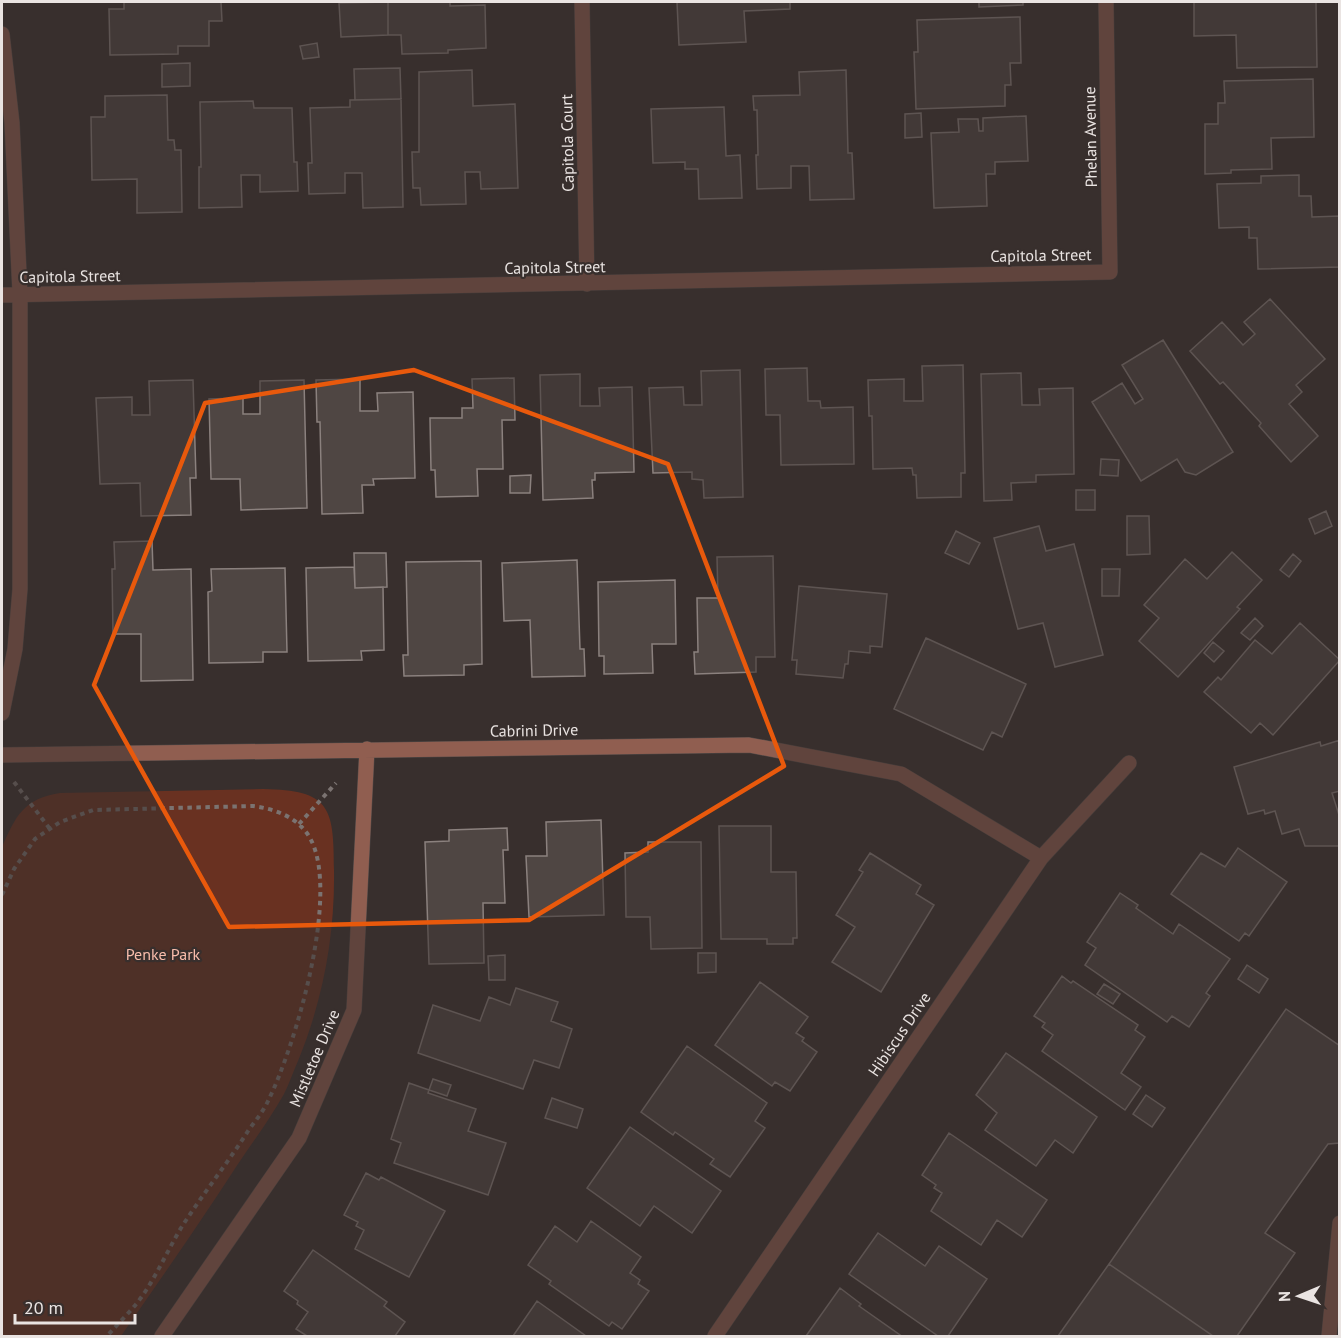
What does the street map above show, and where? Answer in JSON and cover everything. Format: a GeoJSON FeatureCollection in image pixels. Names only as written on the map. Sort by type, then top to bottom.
{"type":"FeatureCollection","features":[{"type":"Feature","properties":{"kind":"street","name":"Capitola Court"},"geometry":{"type":"LineString","coordinates":[[582,2],[587,284]]}},
{"type":"Feature","properties":{"kind":"street","name":"Phelan Avenue"},"geometry":{"type":"LineString","coordinates":[[1106,2],[1110,272]]}},
{"type":"Feature","properties":{"kind":"street"},"geometry":{"type":"LineString","coordinates":[[2,34],[12,123],[20,294],[20,589],[15,649],[2,713]]}},
{"type":"Feature","properties":{"kind":"street","name":"Capitola Street"},"geometry":{"type":"LineString","coordinates":[[2,295],[1110,272]]}},
{"type":"Feature","properties":{"kind":"street","name":"Cabrini Drive"},"geometry":{"type":"LineString","coordinates":[[2,755],[749,745],[901,774],[1041,858]]}},
{"type":"Feature","properties":{"kind":"street","name":"Mistletoe Drive"},"geometry":{"type":"LineString","coordinates":[[162,1336],[299,1138],[354,1010],[367,749]]}},
{"type":"Feature","properties":{"kind":"street","name":"Hibiscus Drive"},"geometry":{"type":"LineString","coordinates":[[715,1336],[1041,858],[1129,763]]}},
{"type":"Feature","properties":{"kind":"street"},"geometry":{"type":"LineString","coordinates":[[1329,1336],[1340,1223]]}},
{"type":"Feature","properties":{"kind":"path"},"geometry":{"type":"LineString","coordinates":[[298,824],[367,749]]}},
{"type":"Feature","properties":{"kind":"path"},"geometry":{"type":"LineString","coordinates":[[8,776],[50,829]]}},
{"type":"Feature","properties":{"kind":"path"},"geometry":{"type":"LineString","coordinates":[[2,895],[14,869],[35,839],[60,822],[93,810],[242,806],[273,809],[298,824],[310,838],[318,858],[320,905],[311,975],[291,1045],[267,1102],[180,1229],[138,1302],[107,1336]]}},
{"type":"Feature","properties":{"kind":"highlighted area"},"geometry":{"type":"Polygon","coordinates":[[[414,370],[668,464],[784,766],[529,920],[229,927],[94,685],[205,403],[414,370]]]}},
{"type":"Feature","properties":{"kind":"green space","name":"Penke Park"},"geometry":{"type":"Polygon","coordinates":[[[285,790],[315,798],[324,806],[329,817],[334,848],[334,895],[326,967],[307,1038],[286,1090],[194,1231],[121,1336],[2,1336],[2,847],[7,836],[17,818],[29,805],[47,796],[60,793],[285,790]]]}},
{"type":"Feature","properties":{"kind":"building"},"geometry":{"type":"Polygon","coordinates":[[[124,2],[221,2],[222,21],[209,21],[209,46],[178,46],[178,54],[110,55],[109,9],[124,9],[124,2]]]}},
{"type":"Feature","properties":{"kind":"building"},"geometry":{"type":"Polygon","coordinates":[[[388,2],[388,35],[341,37],[339,3],[388,2]]]}},
{"type":"Feature","properties":{"kind":"building"},"geometry":{"type":"Polygon","coordinates":[[[388,2],[450,2],[450,6],[485,5],[486,48],[448,50],[448,53],[402,54],[401,35],[388,35],[388,2]]]}},
{"type":"Feature","properties":{"kind":"building"},"geometry":{"type":"Polygon","coordinates":[[[677,2],[790,2],[790,9],[744,11],[746,42],[679,45],[677,2]]]}},
{"type":"Feature","properties":{"kind":"building"},"geometry":{"type":"Polygon","coordinates":[[[979,2],[1023,2],[1023,5],[979,7],[979,2]]]}},
{"type":"Feature","properties":{"kind":"building"},"geometry":{"type":"Polygon","coordinates":[[[1194,2],[1316,2],[1317,67],[1237,68],[1236,35],[1194,36],[1194,2]]]}},
{"type":"Feature","properties":{"kind":"building"},"geometry":{"type":"Polygon","coordinates":[[[1020,17],[1021,63],[1010,63],[1011,85],[1005,85],[1005,106],[916,109],[914,52],[918,52],[917,20],[1020,17]]]}},
{"type":"Feature","properties":{"kind":"building"},"geometry":{"type":"Polygon","coordinates":[[[317,43],[319,57],[303,59],[300,46],[317,43]]]}},
{"type":"Feature","properties":{"kind":"building"},"geometry":{"type":"Polygon","coordinates":[[[190,63],[190,86],[162,87],[162,64],[190,63]]]}},
{"type":"Feature","properties":{"kind":"building"},"geometry":{"type":"Polygon","coordinates":[[[400,68],[401,99],[355,100],[354,69],[400,68]]]}},
{"type":"Feature","properties":{"kind":"building"},"geometry":{"type":"Polygon","coordinates":[[[472,70],[473,106],[515,104],[518,188],[481,189],[480,172],[465,172],[466,204],[421,205],[420,188],[413,188],[412,152],[419,152],[419,72],[472,70]]]}},
{"type":"Feature","properties":{"kind":"building"},"geometry":{"type":"Polygon","coordinates":[[[846,70],[848,153],[852,153],[854,199],[810,200],[809,166],[791,166],[791,188],[757,189],[757,110],[754,110],[753,96],[800,95],[799,72],[846,70]]]}},
{"type":"Feature","properties":{"kind":"building"},"geometry":{"type":"Polygon","coordinates":[[[1313,79],[1314,137],[1271,138],[1272,169],[1231,170],[1231,173],[1205,174],[1205,124],[1218,124],[1218,103],[1225,103],[1224,81],[1313,79]]]}},
{"type":"Feature","properties":{"kind":"building"},"geometry":{"type":"Polygon","coordinates":[[[167,95],[168,140],[174,140],[175,150],[181,150],[182,212],[137,213],[137,179],[92,180],[91,117],[105,117],[105,96],[167,95]]]}},
{"type":"Feature","properties":{"kind":"building"},"geometry":{"type":"Polygon","coordinates":[[[401,99],[403,207],[363,208],[362,173],[345,173],[345,193],[309,194],[308,163],[312,163],[310,108],[350,107],[350,100],[401,99]]]}},
{"type":"Feature","properties":{"kind":"building"},"geometry":{"type":"Polygon","coordinates":[[[253,101],[254,108],[292,108],[294,162],[297,162],[298,191],[260,192],[260,175],[241,175],[242,207],[199,208],[200,102],[253,101]]]}},
{"type":"Feature","properties":{"kind":"building"},"geometry":{"type":"Polygon","coordinates":[[[724,107],[726,156],[740,155],[742,198],[699,199],[698,169],[685,169],[685,162],[653,163],[651,109],[724,107]]]}},
{"type":"Feature","properties":{"kind":"building"},"geometry":{"type":"Polygon","coordinates":[[[921,113],[922,137],[905,138],[905,114],[921,113]]]}},
{"type":"Feature","properties":{"kind":"building"},"geometry":{"type":"Polygon","coordinates":[[[1026,116],[1028,161],[995,162],[995,174],[986,174],[987,206],[934,208],[931,133],[959,132],[958,119],[978,119],[979,131],[983,131],[983,118],[1026,116]]]}},
{"type":"Feature","properties":{"kind":"building"},"geometry":{"type":"Polygon","coordinates":[[[1299,175],[1299,196],[1311,196],[1312,217],[1340,216],[1340,267],[1258,269],[1257,238],[1249,238],[1249,227],[1219,228],[1217,184],[1261,183],[1261,176],[1299,175]]]}},
{"type":"Feature","properties":{"kind":"building"},"geometry":{"type":"Polygon","coordinates":[[[1270,299],[1325,359],[1296,385],[1302,392],[1289,404],[1318,436],[1291,462],[1259,426],[1261,423],[1223,382],[1220,384],[1190,351],[1222,322],[1243,345],[1255,334],[1244,322],[1270,299]]]}},
{"type":"Feature","properties":{"kind":"building"},"geometry":{"type":"Polygon","coordinates":[[[1163,340],[1233,452],[1196,475],[1185,472],[1177,459],[1141,481],[1092,402],[1122,383],[1135,404],[1143,399],[1122,365],[1163,340]]]}},
{"type":"Feature","properties":{"kind":"building"},"geometry":{"type":"Polygon","coordinates":[[[963,365],[965,473],[961,473],[961,497],[917,498],[916,475],[913,475],[912,468],[873,469],[872,416],[869,416],[868,380],[904,379],[904,401],[923,401],[922,366],[963,365]]]}},
{"type":"Feature","properties":{"kind":"building"},"geometry":{"type":"Polygon","coordinates":[[[807,368],[808,401],[820,401],[821,408],[853,407],[854,464],[781,465],[780,415],[766,415],[765,369],[807,368]]]}},
{"type":"Feature","properties":{"kind":"building"},"geometry":{"type":"Polygon","coordinates":[[[740,370],[743,497],[704,498],[703,480],[692,479],[692,472],[653,473],[649,388],[683,387],[684,405],[702,405],[701,371],[740,370]]]}},
{"type":"Feature","properties":{"kind":"building"},"geometry":{"type":"Polygon","coordinates":[[[1021,373],[1022,405],[1040,405],[1039,389],[1073,388],[1074,474],[1036,475],[1036,482],[1011,483],[1012,500],[984,501],[981,374],[1021,373]]]}},
{"type":"Feature","properties":{"kind":"building"},"geometry":{"type":"Polygon","coordinates":[[[580,374],[580,406],[600,406],[599,388],[632,387],[634,472],[595,473],[595,480],[592,480],[593,498],[543,500],[540,375],[580,374]]]}},
{"type":"Feature","properties":{"kind":"building"},"geometry":{"type":"Polygon","coordinates":[[[514,378],[515,420],[502,420],[503,469],[477,469],[478,496],[436,497],[435,470],[431,470],[430,418],[462,418],[462,408],[473,408],[472,379],[514,378]]]}},
{"type":"Feature","properties":{"kind":"building"},"geometry":{"type":"Polygon","coordinates":[[[360,379],[360,411],[378,411],[377,393],[413,392],[415,478],[373,479],[374,485],[362,485],[363,513],[322,514],[320,422],[317,422],[316,380],[360,379]]]}},
{"type":"Feature","properties":{"kind":"building"},"geometry":{"type":"Polygon","coordinates":[[[193,380],[196,478],[190,478],[191,515],[141,516],[140,483],[100,484],[96,398],[132,397],[132,415],[150,415],[149,381],[193,380]]]}},
{"type":"Feature","properties":{"kind":"building"},"geometry":{"type":"Polygon","coordinates":[[[304,380],[307,508],[241,510],[240,479],[211,479],[209,399],[243,398],[243,414],[260,414],[260,381],[304,380]]]}},
{"type":"Feature","properties":{"kind":"building"},"geometry":{"type":"Polygon","coordinates":[[[1101,459],[1119,460],[1118,476],[1100,475],[1101,459]]]}},
{"type":"Feature","properties":{"kind":"building"},"geometry":{"type":"Polygon","coordinates":[[[531,475],[530,493],[510,493],[510,476],[531,475]]]}},
{"type":"Feature","properties":{"kind":"building"},"geometry":{"type":"Polygon","coordinates":[[[1076,490],[1095,490],[1095,510],[1076,510],[1076,490]]]}},
{"type":"Feature","properties":{"kind":"building"},"geometry":{"type":"Polygon","coordinates":[[[1326,511],[1332,526],[1315,534],[1309,519],[1326,511]]]}},
{"type":"Feature","properties":{"kind":"building"},"geometry":{"type":"Polygon","coordinates":[[[1127,516],[1149,516],[1150,554],[1127,555],[1127,516]]]}},
{"type":"Feature","properties":{"kind":"building"},"geometry":{"type":"Polygon","coordinates":[[[1039,526],[1046,551],[1074,544],[1103,655],[1055,667],[1043,623],[1018,629],[994,538],[1039,526]]]}},
{"type":"Feature","properties":{"kind":"building"},"geometry":{"type":"Polygon","coordinates":[[[956,531],[980,543],[969,564],[945,553],[956,531]]]}},
{"type":"Feature","properties":{"kind":"building"},"geometry":{"type":"Polygon","coordinates":[[[152,541],[153,570],[191,569],[193,680],[141,681],[141,634],[113,634],[114,542],[152,541]]]}},
{"type":"Feature","properties":{"kind":"building"},"geometry":{"type":"Polygon","coordinates":[[[1232,552],[1262,580],[1237,607],[1240,609],[1178,677],[1139,641],[1159,618],[1144,605],[1185,559],[1207,579],[1232,552]]]}},
{"type":"Feature","properties":{"kind":"building"},"geometry":{"type":"Polygon","coordinates":[[[354,553],[386,553],[387,587],[355,588],[354,553]]]}},
{"type":"Feature","properties":{"kind":"building"},"geometry":{"type":"Polygon","coordinates":[[[1293,554],[1301,561],[1289,577],[1280,570],[1293,554]]]}},
{"type":"Feature","properties":{"kind":"building"},"geometry":{"type":"Polygon","coordinates":[[[773,556],[775,657],[756,657],[756,672],[695,674],[694,652],[698,652],[697,598],[718,598],[717,557],[773,556]]]}},
{"type":"Feature","properties":{"kind":"building"},"geometry":{"type":"Polygon","coordinates":[[[577,560],[580,649],[584,649],[585,676],[532,677],[530,620],[504,621],[502,563],[577,560]]]}},
{"type":"Feature","properties":{"kind":"building"},"geometry":{"type":"Polygon","coordinates":[[[481,561],[482,664],[464,665],[464,675],[404,676],[403,655],[408,655],[406,562],[481,561]]]}},
{"type":"Feature","properties":{"kind":"building"},"geometry":{"type":"Polygon","coordinates":[[[354,567],[355,588],[383,587],[384,650],[361,651],[362,660],[308,661],[306,568],[354,567]]]}},
{"type":"Feature","properties":{"kind":"building"},"geometry":{"type":"Polygon","coordinates":[[[285,568],[287,652],[263,652],[263,662],[209,663],[208,592],[212,591],[211,569],[285,568]]]}},
{"type":"Feature","properties":{"kind":"building"},"geometry":{"type":"Polygon","coordinates":[[[1102,569],[1120,569],[1119,596],[1102,596],[1102,569]]]}},
{"type":"Feature","properties":{"kind":"building"},"geometry":{"type":"Polygon","coordinates":[[[675,580],[676,644],[652,644],[653,673],[604,674],[604,656],[599,656],[598,582],[675,580]]]}},
{"type":"Feature","properties":{"kind":"building"},"geometry":{"type":"Polygon","coordinates":[[[799,586],[887,594],[882,647],[870,646],[870,653],[849,651],[848,664],[845,664],[843,678],[796,674],[797,660],[792,660],[799,586]]]}},
{"type":"Feature","properties":{"kind":"building"},"geometry":{"type":"Polygon","coordinates":[[[1255,618],[1263,626],[1250,640],[1241,633],[1255,618]]]}},
{"type":"Feature","properties":{"kind":"building"},"geometry":{"type":"Polygon","coordinates":[[[1300,623],[1340,660],[1273,735],[1260,723],[1251,733],[1204,692],[1218,677],[1221,680],[1255,640],[1272,654],[1300,623]]]}},
{"type":"Feature","properties":{"kind":"building"},"geometry":{"type":"Polygon","coordinates":[[[926,638],[1026,684],[1002,737],[992,732],[983,750],[894,709],[926,638]]]}},
{"type":"Feature","properties":{"kind":"building"},"geometry":{"type":"Polygon","coordinates":[[[1213,642],[1224,651],[1214,662],[1204,653],[1213,642]]]}},
{"type":"Feature","properties":{"kind":"building"},"geometry":{"type":"Polygon","coordinates":[[[1340,740],[1340,791],[1332,793],[1340,818],[1340,846],[1305,846],[1299,829],[1282,834],[1275,811],[1265,814],[1264,810],[1248,814],[1234,767],[1320,742],[1321,746],[1340,740]]]}},
{"type":"Feature","properties":{"kind":"building"},"geometry":{"type":"Polygon","coordinates":[[[601,820],[604,915],[529,917],[526,856],[547,856],[546,822],[601,820]]]}},
{"type":"Feature","properties":{"kind":"building"},"geometry":{"type":"Polygon","coordinates":[[[719,826],[771,826],[771,872],[796,872],[797,938],[793,938],[793,944],[767,944],[767,939],[721,939],[719,826]]]}},
{"type":"Feature","properties":{"kind":"building"},"geometry":{"type":"Polygon","coordinates":[[[507,828],[508,850],[503,850],[505,903],[483,903],[484,963],[429,964],[425,842],[449,841],[449,830],[507,828]]]}},
{"type":"Feature","properties":{"kind":"building"},"geometry":{"type":"Polygon","coordinates":[[[648,842],[701,842],[702,948],[651,949],[650,917],[626,917],[625,853],[648,852],[648,842]]]}},
{"type":"Feature","properties":{"kind":"building"},"geometry":{"type":"Polygon","coordinates":[[[1238,848],[1287,882],[1249,936],[1245,933],[1239,941],[1171,894],[1201,853],[1225,867],[1238,848]]]}},
{"type":"Feature","properties":{"kind":"building"},"geometry":{"type":"Polygon","coordinates":[[[870,853],[921,885],[916,894],[934,905],[881,992],[832,962],[855,927],[836,915],[863,872],[859,870],[870,853]]]}},
{"type":"Feature","properties":{"kind":"building"},"geometry":{"type":"Polygon","coordinates":[[[1120,893],[1138,905],[1136,908],[1173,934],[1179,924],[1230,959],[1206,993],[1210,996],[1189,1027],[1172,1016],[1167,1022],[1085,965],[1096,948],[1087,942],[1120,893]]]}},
{"type":"Feature","properties":{"kind":"building"},"geometry":{"type":"Polygon","coordinates":[[[698,953],[716,953],[716,972],[698,973],[698,953]]]}},
{"type":"Feature","properties":{"kind":"building"},"geometry":{"type":"Polygon","coordinates":[[[505,955],[505,980],[489,980],[488,956],[505,955]]]}},
{"type":"Feature","properties":{"kind":"building"},"geometry":{"type":"Polygon","coordinates":[[[1247,965],[1268,979],[1259,993],[1238,979],[1247,965]]]}},
{"type":"Feature","properties":{"kind":"building"},"geometry":{"type":"Polygon","coordinates":[[[1062,976],[1138,1025],[1135,1030],[1145,1037],[1121,1073],[1141,1087],[1125,1110],[1042,1051],[1053,1035],[1042,1027],[1045,1023],[1034,1016],[1062,976]]]}},
{"type":"Feature","properties":{"kind":"building"},"geometry":{"type":"Polygon","coordinates":[[[760,982],[808,1017],[796,1033],[804,1038],[802,1041],[817,1052],[790,1091],[775,1082],[772,1086],[715,1045],[760,982]]]}},
{"type":"Feature","properties":{"kind":"building"},"geometry":{"type":"Polygon","coordinates":[[[1104,984],[1120,994],[1113,1004],[1097,994],[1104,984]]]}},
{"type":"Feature","properties":{"kind":"building"},"geometry":{"type":"Polygon","coordinates":[[[516,988],[558,1002],[551,1021],[572,1029],[559,1068],[534,1060],[523,1089],[418,1053],[433,1005],[480,1021],[489,997],[510,1005],[516,988]]]}},
{"type":"Feature","properties":{"kind":"building"},"geometry":{"type":"Polygon","coordinates":[[[1286,1009],[1340,1046],[1340,1143],[1328,1144],[1265,1233],[1295,1253],[1237,1336],[1213,1336],[1109,1264],[1286,1009]]]}},
{"type":"Feature","properties":{"kind":"building"},"geometry":{"type":"Polygon","coordinates":[[[687,1046],[767,1103],[755,1121],[765,1128],[730,1177],[710,1164],[714,1159],[675,1132],[673,1135],[641,1112],[687,1046]]]}},
{"type":"Feature","properties":{"kind":"building"},"geometry":{"type":"Polygon","coordinates":[[[1006,1053],[1097,1117],[1073,1153],[1055,1140],[1036,1166],[985,1130],[997,1113],[976,1095],[1006,1053]]]}},
{"type":"Feature","properties":{"kind":"building"},"geometry":{"type":"Polygon","coordinates":[[[433,1079],[451,1085],[447,1096],[429,1090],[433,1079]]]}},
{"type":"Feature","properties":{"kind":"building"},"geometry":{"type":"Polygon","coordinates":[[[409,1083],[429,1090],[428,1093],[476,1109],[468,1131],[506,1143],[488,1195],[394,1163],[401,1143],[391,1139],[409,1083]]]}},
{"type":"Feature","properties":{"kind":"building"},"geometry":{"type":"Polygon","coordinates":[[[1146,1095],[1165,1108],[1152,1127],[1133,1114],[1146,1095]]]}},
{"type":"Feature","properties":{"kind":"building"},"geometry":{"type":"Polygon","coordinates":[[[552,1098],[583,1109],[577,1128],[545,1118],[552,1098]]]}},
{"type":"Feature","properties":{"kind":"building"},"geometry":{"type":"Polygon","coordinates":[[[630,1127],[721,1191],[692,1233],[654,1206],[640,1226],[587,1188],[630,1127]]]}},
{"type":"Feature","properties":{"kind":"building"},"geometry":{"type":"Polygon","coordinates":[[[949,1133],[1047,1200],[1022,1237],[997,1220],[981,1245],[931,1211],[942,1193],[934,1188],[936,1185],[922,1175],[949,1133]]]}},
{"type":"Feature","properties":{"kind":"building"},"geometry":{"type":"Polygon","coordinates":[[[366,1173],[379,1180],[381,1177],[445,1211],[409,1277],[355,1249],[364,1230],[356,1226],[358,1222],[344,1215],[366,1173]]]}},
{"type":"Feature","properties":{"kind":"building"},"geometry":{"type":"Polygon","coordinates":[[[591,1221],[641,1257],[630,1273],[640,1280],[638,1284],[649,1291],[622,1329],[612,1322],[609,1326],[549,1284],[551,1281],[528,1265],[555,1226],[577,1242],[591,1221]]]}},
{"type":"Feature","properties":{"kind":"building"},"geometry":{"type":"Polygon","coordinates":[[[878,1233],[925,1266],[939,1246],[987,1279],[948,1336],[938,1336],[849,1274],[878,1233]]]}},
{"type":"Feature","properties":{"kind":"building"},"geometry":{"type":"Polygon","coordinates":[[[313,1250],[387,1302],[384,1306],[405,1322],[395,1336],[307,1336],[296,1329],[308,1312],[284,1291],[313,1250]]]}},
{"type":"Feature","properties":{"kind":"building"},"geometry":{"type":"Polygon","coordinates":[[[1109,1264],[1213,1336],[1058,1336],[1109,1264]]]}},
{"type":"Feature","properties":{"kind":"building"},"geometry":{"type":"Polygon","coordinates":[[[840,1288],[861,1304],[859,1306],[900,1335],[806,1336],[840,1288]]]}},
{"type":"Feature","properties":{"kind":"building"},"geometry":{"type":"Polygon","coordinates":[[[537,1301],[586,1336],[513,1336],[537,1301]]]}}]}
